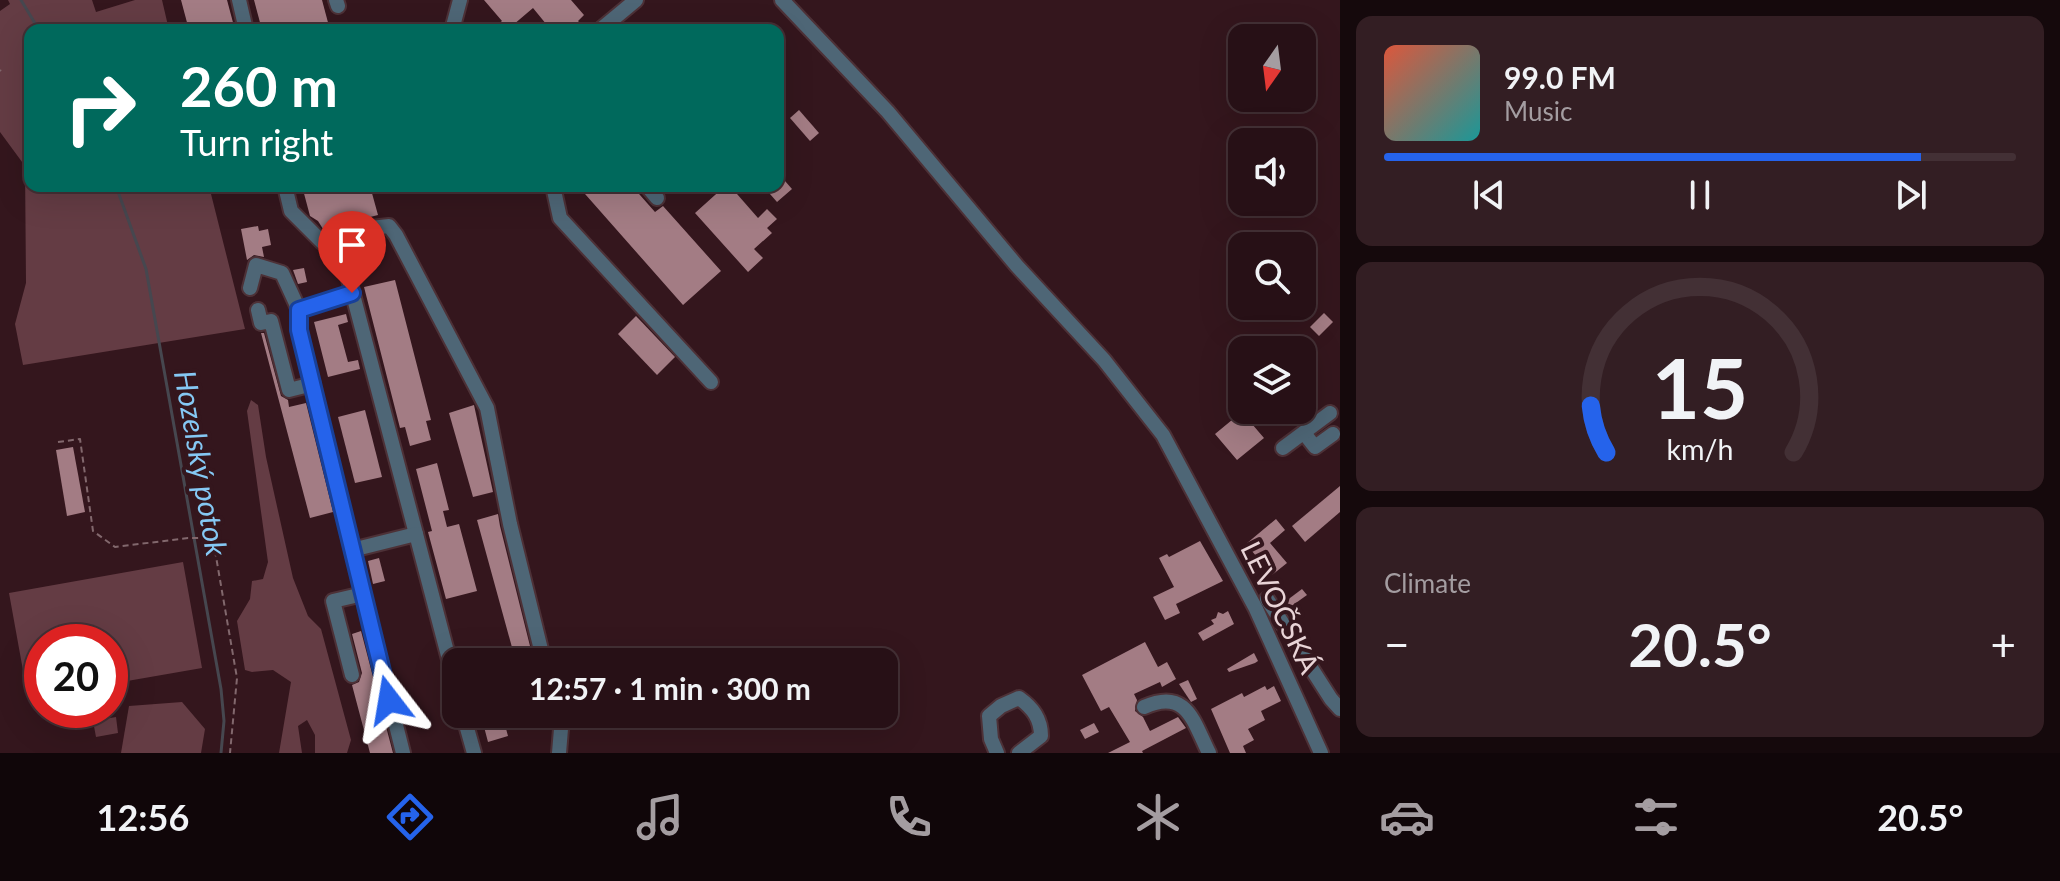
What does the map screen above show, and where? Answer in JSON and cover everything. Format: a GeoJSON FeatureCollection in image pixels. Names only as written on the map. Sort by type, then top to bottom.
{"type":"FeatureCollection","features":[{"type":"Feature","properties":{"kind":"street"},"geometry":{"type":"LineString","coordinates":[[239,0],[245,24]]}},
{"type":"Feature","properties":{"kind":"street"},"geometry":{"type":"LineString","coordinates":[[454,24],[460,0]]}},
{"type":"Feature","properties":{"kind":"street"},"geometry":{"type":"LineString","coordinates":[[607,24],[636,0]]}},
{"type":"Feature","properties":{"kind":"street","name":"LEVOČSKÁ"},"geometry":{"type":"LineString","coordinates":[[782,0],[888,112],[1017,266],[1104,360],[1163,435],[1256,609],[1321,753]]}},
{"type":"Feature","properties":{"kind":"street"},"geometry":{"type":"LineString","coordinates":[[286,192],[291,211],[322,242],[341,249]]}},
{"type":"Feature","properties":{"kind":"street"},"geometry":{"type":"LineString","coordinates":[[554,192],[560,218],[711,382]]}},
{"type":"Feature","properties":{"kind":"street"},"geometry":{"type":"LineString","coordinates":[[652,192],[657,198]]}},
{"type":"Feature","properties":{"kind":"street"},"geometry":{"type":"LineString","coordinates":[[446,648],[341,249],[348,237],[371,228],[389,226],[487,408],[510,524],[541,648]]}},
{"type":"Feature","properties":{"kind":"street"},"geometry":{"type":"LineString","coordinates":[[250,288],[256,265],[282,273],[299,310],[299,330],[403,753]]}},
{"type":"Feature","properties":{"kind":"street"},"geometry":{"type":"LineString","coordinates":[[299,310],[352,293]]}},
{"type":"Feature","properties":{"kind":"street"},"geometry":{"type":"LineString","coordinates":[[258,310],[261,323],[271,321],[289,390],[313,384]]}},
{"type":"Feature","properties":{"kind":"street"},"geometry":{"type":"LineString","coordinates":[[1283,448],[1330,413]]}},
{"type":"Feature","properties":{"kind":"street"},"geometry":{"type":"LineString","coordinates":[[1304,433],[1315,447],[1333,434]]}},
{"type":"Feature","properties":{"kind":"street"},"geometry":{"type":"LineString","coordinates":[[352,550],[416,534]]}},
{"type":"Feature","properties":{"kind":"street"},"geometry":{"type":"LineString","coordinates":[[352,675],[333,601],[363,594]]}},
{"type":"Feature","properties":{"kind":"street"},"geometry":{"type":"LineString","coordinates":[[1267,599],[1340,709]]}},
{"type":"Feature","properties":{"kind":"street"},"geometry":{"type":"LineString","coordinates":[[997,753],[991,739],[989,716],[1001,706],[1019,698],[1031,707],[1041,725],[1041,736],[1019,753]]}},
{"type":"Feature","properties":{"kind":"street"},"geometry":{"type":"LineString","coordinates":[[1144,707],[1154,702],[1175,700],[1185,707],[1209,753]]}},
{"type":"Feature","properties":{"kind":"street"},"geometry":{"type":"LineString","coordinates":[[467,728],[474,753]]}},
{"type":"Feature","properties":{"kind":"street"},"geometry":{"type":"LineString","coordinates":[[559,753],[561,728]]}},
{"type":"Feature","properties":{"kind":"path"},"geometry":{"type":"LineString","coordinates":[[58,442],[80,439],[93,531],[115,547],[200,537],[214,545],[237,678],[230,753]]}},
{"type":"Feature","properties":{"kind":"shaded area"},"geometry":{"type":"Polygon","coordinates":[[[8,0],[92,0],[96,12],[135,0],[162,0],[168,24],[24,24],[24,165],[0,132],[0,11],[10,4],[8,0]]]}},
{"type":"Feature","properties":{"kind":"shaded area"},"geometry":{"type":"Polygon","coordinates":[[[25,192],[211,192],[245,329],[23,365],[15,324],[26,283],[25,192]]]}},
{"type":"Feature","properties":{"kind":"shaded area"},"geometry":{"type":"Polygon","coordinates":[[[251,400],[258,405],[266,457],[293,578],[308,616],[321,629],[351,740],[347,753],[315,753],[315,735],[307,720],[298,726],[302,753],[279,753],[291,682],[273,670],[245,670],[237,621],[250,599],[252,581],[263,579],[268,562],[247,411],[251,400]]]}},
{"type":"Feature","properties":{"kind":"shaded area"},"geometry":{"type":"Polygon","coordinates":[[[183,562],[202,668],[128,681],[128,624],[24,624],[24,676],[9,593],[183,562]]]}},
{"type":"Feature","properties":{"kind":"shaded area"},"geometry":{"type":"Polygon","coordinates":[[[182,702],[205,729],[201,753],[121,753],[125,728],[128,728],[129,706],[182,702]]]}},
{"type":"Feature","properties":{"kind":"shaded area"},"geometry":{"type":"Polygon","coordinates":[[[94,728],[117,728],[118,733],[96,737],[94,728]]]}},
{"type":"Feature","properties":{"kind":"building"},"geometry":{"type":"Polygon","coordinates":[[[181,0],[227,0],[233,24],[187,24],[181,0]]]}},
{"type":"Feature","properties":{"kind":"building"},"geometry":{"type":"Polygon","coordinates":[[[254,0],[322,0],[328,24],[260,24],[254,0]]]}},
{"type":"Feature","properties":{"kind":"building"},"geometry":{"type":"Polygon","coordinates":[[[484,0],[571,0],[584,15],[578,21],[581,24],[546,24],[533,8],[514,24],[498,24],[502,21],[484,0]]]}},
{"type":"Feature","properties":{"kind":"building"},"geometry":{"type":"Polygon","coordinates":[[[799,110],[819,133],[810,141],[790,118],[799,110]]]}},
{"type":"Feature","properties":{"kind":"building"},"geometry":{"type":"Polygon","coordinates":[[[784,180],[792,189],[777,202],[768,192],[784,192],[784,180]]]}},
{"type":"Feature","properties":{"kind":"building"},"geometry":{"type":"Polygon","coordinates":[[[304,192],[372,192],[378,215],[323,229],[310,216],[304,192]]]}},
{"type":"Feature","properties":{"kind":"building"},"geometry":{"type":"Polygon","coordinates":[[[583,192],[637,192],[655,212],[663,206],[721,271],[683,305],[583,192]]]}},
{"type":"Feature","properties":{"kind":"building"},"geometry":{"type":"Polygon","coordinates":[[[718,192],[735,192],[758,218],[767,209],[777,219],[767,228],[772,233],[754,249],[763,258],[748,272],[695,213],[718,192]]]}},
{"type":"Feature","properties":{"kind":"building"},"geometry":{"type":"Polygon","coordinates":[[[258,226],[259,231],[268,229],[271,245],[262,247],[264,257],[254,255],[247,260],[241,229],[258,226]]]}},
{"type":"Feature","properties":{"kind":"building"},"geometry":{"type":"Polygon","coordinates":[[[374,240],[384,240],[384,250],[374,250],[374,240]]]}},
{"type":"Feature","properties":{"kind":"building"},"geometry":{"type":"Polygon","coordinates":[[[304,268],[307,282],[298,284],[293,270],[304,268]]]}},
{"type":"Feature","properties":{"kind":"building"},"geometry":{"type":"Polygon","coordinates":[[[395,280],[431,420],[426,421],[431,440],[410,446],[405,427],[400,428],[364,287],[395,280]]]}},
{"type":"Feature","properties":{"kind":"building"},"geometry":{"type":"Polygon","coordinates":[[[1324,313],[1333,322],[1319,336],[1310,327],[1324,313]]]}},
{"type":"Feature","properties":{"kind":"building"},"geometry":{"type":"Polygon","coordinates":[[[346,314],[348,322],[338,325],[348,362],[358,360],[360,369],[328,377],[314,322],[346,314]]]}},
{"type":"Feature","properties":{"kind":"building"},"geometry":{"type":"Polygon","coordinates":[[[636,316],[675,357],[657,375],[618,334],[636,316]]]}},
{"type":"Feature","properties":{"kind":"building"},"geometry":{"type":"Polygon","coordinates":[[[261,333],[264,333],[281,396],[288,400],[289,407],[306,403],[333,512],[310,518],[261,333]]]}},
{"type":"Feature","properties":{"kind":"building"},"geometry":{"type":"Polygon","coordinates":[[[474,405],[493,492],[473,497],[449,413],[474,405]]]}},
{"type":"Feature","properties":{"kind":"building"},"geometry":{"type":"Polygon","coordinates":[[[365,410],[382,477],[355,483],[338,417],[365,410]]]}},
{"type":"Feature","properties":{"kind":"building"},"geometry":{"type":"Polygon","coordinates":[[[1228,423],[1252,424],[1264,438],[1237,460],[1215,434],[1228,423]]]}},
{"type":"Feature","properties":{"kind":"building"},"geometry":{"type":"Polygon","coordinates":[[[73,447],[85,512],[67,516],[56,450],[73,447]]]}},
{"type":"Feature","properties":{"kind":"building"},"geometry":{"type":"Polygon","coordinates":[[[437,463],[449,510],[443,511],[447,527],[459,524],[477,591],[446,599],[428,532],[432,531],[416,469],[437,463]]]}},
{"type":"Feature","properties":{"kind":"building"},"geometry":{"type":"Polygon","coordinates":[[[1340,486],[1340,512],[1305,542],[1292,526],[1340,486]]]}},
{"type":"Feature","properties":{"kind":"building"},"geometry":{"type":"Polygon","coordinates":[[[498,514],[530,648],[512,648],[477,520],[498,514]]]}},
{"type":"Feature","properties":{"kind":"building"},"geometry":{"type":"Polygon","coordinates":[[[1276,519],[1285,530],[1270,543],[1287,563],[1272,575],[1246,544],[1276,519]]]}},
{"type":"Feature","properties":{"kind":"building"},"geometry":{"type":"Polygon","coordinates":[[[1200,541],[1223,581],[1176,604],[1180,613],[1165,620],[1153,597],[1174,587],[1159,558],[1167,554],[1169,557],[1200,541]]]}},
{"type":"Feature","properties":{"kind":"building"},"geometry":{"type":"Polygon","coordinates":[[[379,558],[385,581],[373,584],[368,561],[379,558]]]}},
{"type":"Feature","properties":{"kind":"building"},"geometry":{"type":"Polygon","coordinates":[[[1302,589],[1307,595],[1286,610],[1282,604],[1302,589]]]}},
{"type":"Feature","properties":{"kind":"building"},"geometry":{"type":"Polygon","coordinates":[[[1228,611],[1234,624],[1203,641],[1198,633],[1214,624],[1211,620],[1216,618],[1218,612],[1223,614],[1228,611]]]}},
{"type":"Feature","properties":{"kind":"building"},"geometry":{"type":"Polygon","coordinates":[[[361,631],[393,753],[370,753],[352,685],[359,682],[362,673],[352,634],[361,631]]]}},
{"type":"Feature","properties":{"kind":"building"},"geometry":{"type":"Polygon","coordinates":[[[1145,642],[1158,667],[1167,662],[1176,679],[1162,687],[1160,682],[1134,694],[1137,700],[1135,711],[1143,717],[1150,731],[1178,717],[1186,728],[1143,753],[1108,753],[1130,742],[1109,707],[1101,711],[1082,675],[1145,642]]]}},
{"type":"Feature","properties":{"kind":"building"},"geometry":{"type":"Polygon","coordinates":[[[1254,653],[1258,661],[1229,672],[1227,669],[1254,653]]]}},
{"type":"Feature","properties":{"kind":"building"},"geometry":{"type":"Polygon","coordinates":[[[1188,680],[1197,699],[1191,702],[1179,684],[1188,680]]]}},
{"type":"Feature","properties":{"kind":"building"},"geometry":{"type":"Polygon","coordinates":[[[1265,686],[1267,690],[1274,686],[1281,701],[1261,711],[1265,720],[1248,729],[1254,740],[1243,746],[1246,753],[1230,753],[1211,709],[1242,693],[1244,697],[1265,686]]]}},
{"type":"Feature","properties":{"kind":"building"},"geometry":{"type":"Polygon","coordinates":[[[1094,723],[1099,732],[1085,739],[1080,730],[1094,723]]]}},
{"type":"Feature","properties":{"kind":"building"},"geometry":{"type":"Polygon","coordinates":[[[484,728],[506,728],[508,736],[488,742],[484,728]]]}},
{"type":"Feature","properties":{"kind":"waterway","name":"Hozelský potok"},"geometry":{"type":"LineString","coordinates":[[21,0],[35,24]]}},
{"type":"Feature","properties":{"kind":"waterway","name":"Hozelský potok"},"geometry":{"type":"LineString","coordinates":[[118,192],[146,269],[221,689],[224,721],[221,753]]}},
{"type":"Feature","properties":{"kind":"route"},"geometry":{"type":"LineString","coordinates":[[352,293],[299,310],[299,330],[389,700]]}}]}
